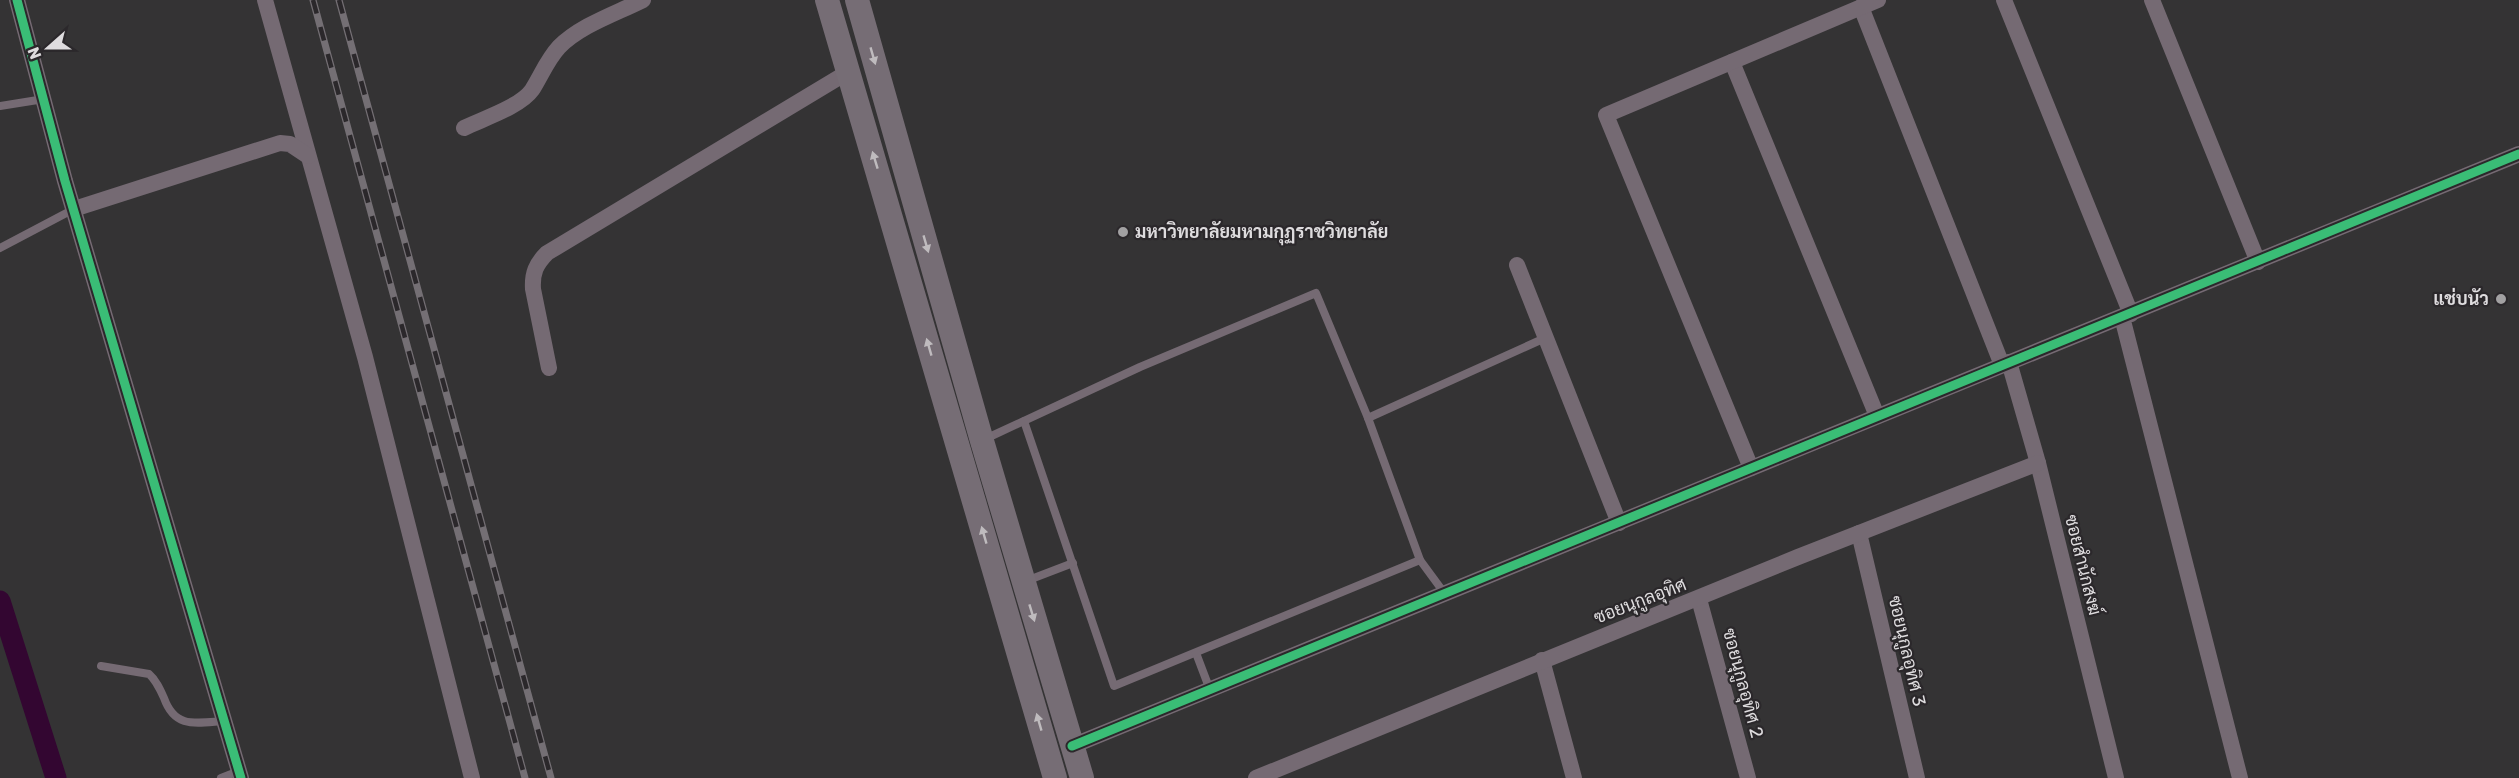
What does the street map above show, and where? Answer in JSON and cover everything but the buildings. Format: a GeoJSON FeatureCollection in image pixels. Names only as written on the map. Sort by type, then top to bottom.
{"type":"FeatureCollection","features":[{"type":"Feature","properties":{"kind":"main road"},"geometry":{"type":"LineString","coordinates":[[827,0],[1055,778]]}},
{"type":"Feature","properties":{"kind":"main road"},"geometry":{"type":"LineString","coordinates":[[857,0],[981,441],[1082,778]]}},
{"type":"Feature","properties":{"kind":"main road"},"geometry":{"type":"LineString","coordinates":[[1048,753],[1072,746]]}},
{"type":"Feature","properties":{"kind":"street"},"geometry":{"type":"LineString","coordinates":[[17,0],[74,209],[240,775]]}},
{"type":"Feature","properties":{"kind":"street"},"geometry":{"type":"LineString","coordinates":[[265,0],[365,357],[472,778]]}},
{"type":"Feature","properties":{"kind":"street"},"geometry":{"type":"LineString","coordinates":[[464,128],[520,100],[531,90],[543,68],[559,48],[578,32],[643,0]]}},
{"type":"Feature","properties":{"kind":"street"},"geometry":{"type":"LineString","coordinates":[[1751,468],[1606,115],[1878,0]]}},
{"type":"Feature","properties":{"kind":"street"},"geometry":{"type":"LineString","coordinates":[[2004,0],[2126,315],[2240,778]]}},
{"type":"Feature","properties":{"kind":"street"},"geometry":{"type":"LineString","coordinates":[[2152,0],[2258,262]]}},
{"type":"Feature","properties":{"kind":"street","name":"ซอยสำนักสงฆ์"},"geometry":{"type":"LineString","coordinates":[[1861,7],[2006,363],[2038,463],[2116,778]]}},
{"type":"Feature","properties":{"kind":"street"},"geometry":{"type":"LineString","coordinates":[[1732,62],[1877,416]]}},
{"type":"Feature","properties":{"kind":"street"},"geometry":{"type":"LineString","coordinates":[[549,368],[532,276],[535,268],[547,253],[848,72]]}},
{"type":"Feature","properties":{"kind":"street"},"geometry":{"type":"LineString","coordinates":[[74,209],[280,143],[290,144],[308,156]]}},
{"type":"Feature","properties":{"kind":"street"},"geometry":{"type":"LineString","coordinates":[[1072,746],[2519,154]]}},
{"type":"Feature","properties":{"kind":"street"},"geometry":{"type":"LineString","coordinates":[[1517,265],[1618,523]]}},
{"type":"Feature","properties":{"kind":"street","name":"ซอยนุกูลอุทิศ"},"geometry":{"type":"LineString","coordinates":[[1256,778],[1542,660],[2038,463]]}},
{"type":"Feature","properties":{"kind":"street","name":"ซอยนุกูลอุทิศ 3"},"geometry":{"type":"LineString","coordinates":[[1859,533],[1917,778]]}},
{"type":"Feature","properties":{"kind":"street","name":"ซอยนุกูลอุทิศ 2"},"geometry":{"type":"LineString","coordinates":[[1699,599],[1748,778]]}},
{"type":"Feature","properties":{"kind":"street"},"geometry":{"type":"LineString","coordinates":[[1542,660],[1574,778]]}},
{"type":"Feature","properties":{"kind":"lane"},"geometry":{"type":"LineString","coordinates":[[0,106],[44,99]]}},
{"type":"Feature","properties":{"kind":"lane"},"geometry":{"type":"LineString","coordinates":[[0,248],[74,209]]}},
{"type":"Feature","properties":{"kind":"lane"},"geometry":{"type":"LineString","coordinates":[[981,441],[1140,367],[1316,293],[1368,418],[1420,560],[1445,594]]}},
{"type":"Feature","properties":{"kind":"lane"},"geometry":{"type":"LineString","coordinates":[[1368,418],[1545,338]]}},
{"type":"Feature","properties":{"kind":"lane"},"geometry":{"type":"LineString","coordinates":[[1024,421],[1114,686],[1420,560]]}},
{"type":"Feature","properties":{"kind":"lane"},"geometry":{"type":"LineString","coordinates":[[1023,582],[1073,563]]}},
{"type":"Feature","properties":{"kind":"lane"},"geometry":{"type":"LineString","coordinates":[[1196,653],[1210,690]]}},
{"type":"Feature","properties":{"kind":"lane"},"geometry":{"type":"LineString","coordinates":[[101,666],[149,674],[155,679],[167,708],[181,720],[191,723],[224,721]]}},
{"type":"Feature","properties":{"kind":"lane"},"geometry":{"type":"LineString","coordinates":[[221,778],[240,775]]}},
{"type":"Feature","properties":{"kind":"waterway"},"geometry":{"type":"LineString","coordinates":[[0,601],[56,778]]}},
{"type":"Feature","properties":{"kind":"railway"},"geometry":{"type":"LineString","coordinates":[[313,0],[525,778]]}},
{"type":"Feature","properties":{"kind":"railway"},"geometry":{"type":"LineString","coordinates":[[339,0],[551,778]]}},
{"type":"Feature","properties":{"kind":"cycle path"},"geometry":{"type":"LineString","coordinates":[[17,0],[65,181],[241,778]]}},
{"type":"Feature","properties":{"kind":"cycle path"},"geometry":{"type":"LineString","coordinates":[[1072,746],[2519,154]]}},
{"type":"Feature","properties":{"kind":"place","name":"มหาวิทยาลัยมหามกุฏราชวิทยาลัย"},"geometry":{"type":"Point","coordinates":[1123,232]}},
{"type":"Feature","properties":{"kind":"place","name":"แช่บนัว"},"geometry":{"type":"Point","coordinates":[2501,299]}}]}
